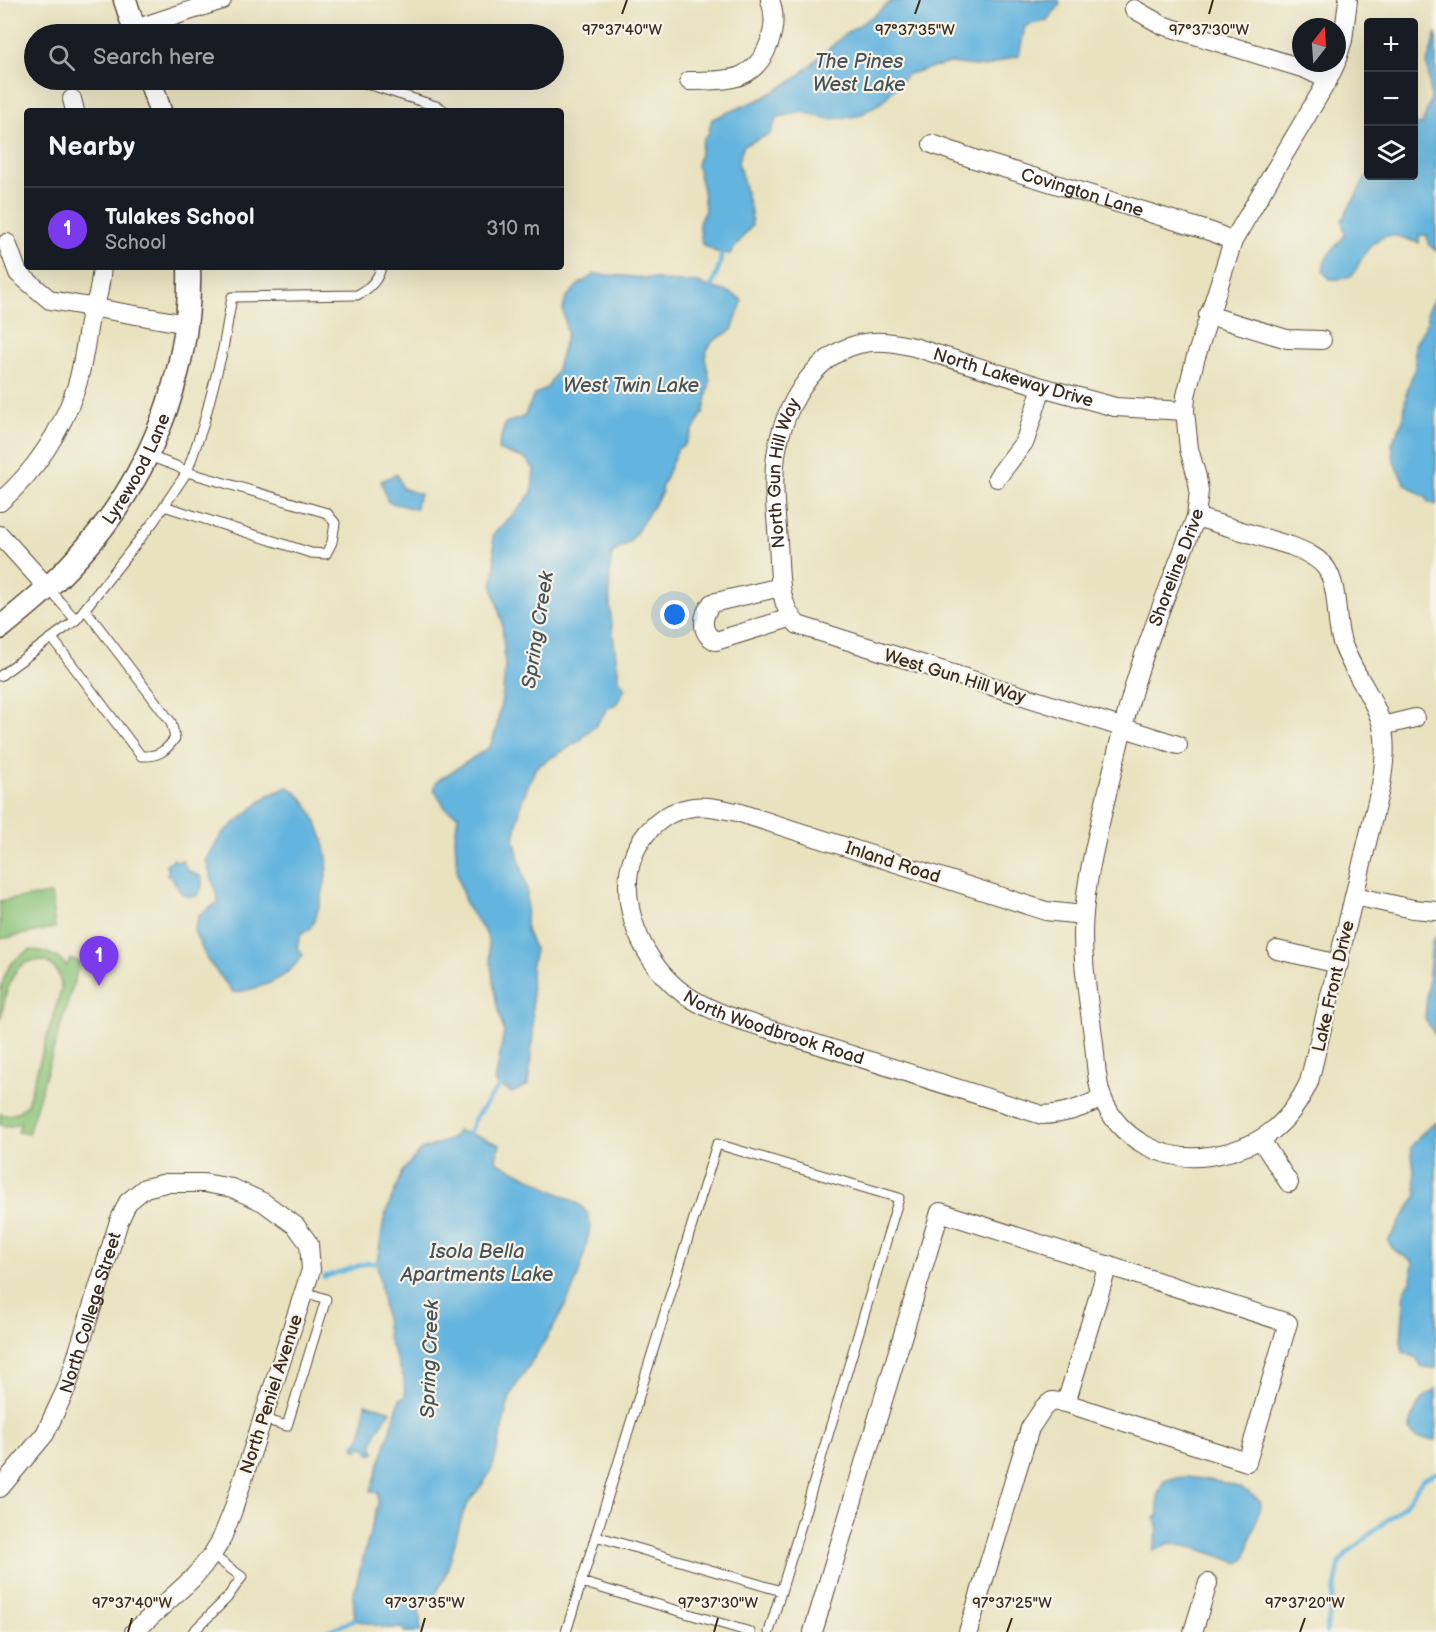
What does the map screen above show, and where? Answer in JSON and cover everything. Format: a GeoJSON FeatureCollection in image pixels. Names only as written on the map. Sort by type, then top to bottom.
{"type":"FeatureCollection","features":[{"type":"Feature","properties":{"kind":"street"},"geometry":{"type":"LineString","coordinates":[[125,0],[132,24]]}},
{"type":"Feature","properties":{"kind":"street"},"geometry":{"type":"LineString","coordinates":[[157,24],[222,0]]}},
{"type":"Feature","properties":{"kind":"street"},"geometry":{"type":"LineString","coordinates":[[689,81],[726,80],[741,76],[760,61],[772,33],[774,17],[771,0]]}},
{"type":"Feature","properties":{"kind":"street","name":"Shoreline Drive"},"geometry":{"type":"LineString","coordinates":[[1346,18],[1348,0]]}},
{"type":"Feature","properties":{"kind":"street"},"geometry":{"type":"LineString","coordinates":[[1134,9],[1162,25],[1305,69],[1328,80]]}},
{"type":"Feature","properties":{"kind":"street","name":"Shoreline Drive"},"geometry":{"type":"LineString","coordinates":[[1102,1098],[1085,968],[1083,915],[1094,851],[1123,728],[1153,631],[1196,517],[1199,491],[1189,449],[1185,411],[1189,381],[1233,241],[1331,72]]}},
{"type":"Feature","properties":{"kind":"street"},"geometry":{"type":"LineString","coordinates":[[153,90],[159,108]]}},
{"type":"Feature","properties":{"kind":"street","name":"Covington Lane"},"geometry":{"type":"LineString","coordinates":[[932,144],[1212,232],[1233,241]]}},
{"type":"Feature","properties":{"kind":"street"},"geometry":{"type":"LineString","coordinates":[[7,243],[18,273],[50,300],[187,324]]}},
{"type":"Feature","properties":{"kind":"street"},"geometry":{"type":"LineString","coordinates":[[0,502],[34,467],[60,424],[76,388],[92,308],[98,297],[102,270]]}},
{"type":"Feature","properties":{"kind":"street","name":"Lyrewood Lane"},"geometry":{"type":"LineString","coordinates":[[0,628],[48,588],[78,558],[102,529],[146,455],[166,410],[187,324],[189,270]]}},
{"type":"Feature","properties":{"kind":"street"},"geometry":{"type":"LineString","coordinates":[[1208,315],[1287,339],[1322,340]]}},
{"type":"Feature","properties":{"kind":"street","name":"North Lakeway Drive"},"geometry":{"type":"LineString","coordinates":[[844,349],[860,344],[896,343],[1115,407],[1185,411]]}},
{"type":"Feature","properties":{"kind":"street","name":"North Gun Hill Way"},"geometry":{"type":"LineString","coordinates":[[790,618],[781,587],[774,483],[776,456],[782,427],[796,397],[811,375],[826,360],[844,349]]}},
{"type":"Feature","properties":{"kind":"street"},"geometry":{"type":"LineString","coordinates":[[997,478],[1025,441],[1041,387]]}},
{"type":"Feature","properties":{"kind":"street","name":"Lake Front Drive"},"geometry":{"type":"LineString","coordinates":[[1102,1098],[1118,1124],[1130,1137],[1144,1146],[1161,1153],[1202,1157],[1225,1154],[1261,1140],[1291,1115],[1309,1082],[1382,785],[1385,759],[1382,726],[1377,711],[1347,656],[1341,640],[1331,579],[1326,568],[1317,560],[1291,546],[1196,517]]}},
{"type":"Feature","properties":{"kind":"street"},"geometry":{"type":"LineString","coordinates":[[0,535],[48,588]]}},
{"type":"Feature","properties":{"kind":"street"},"geometry":{"type":"LineString","coordinates":[[781,587],[712,603],[704,615],[704,627],[711,638],[716,641],[790,618]]}},
{"type":"Feature","properties":{"kind":"street","name":"West Gun Hill Way"},"geometry":{"type":"LineString","coordinates":[[790,618],[798,625],[810,630],[1178,745]]}},
{"type":"Feature","properties":{"kind":"street"},"geometry":{"type":"LineString","coordinates":[[1382,726],[1415,718]]}},
{"type":"Feature","properties":{"kind":"street","name":"North Woodbrook Road"},"geometry":{"type":"LineString","coordinates":[[704,807],[689,807],[662,819],[640,841],[628,872],[627,891],[630,910],[646,953],[671,983],[686,995],[704,1006],[737,1019],[1042,1115],[1061,1114],[1079,1109],[1102,1098]]}},
{"type":"Feature","properties":{"kind":"street","name":"Inland Road"},"geometry":{"type":"LineString","coordinates":[[704,807],[737,812],[1046,911],[1083,915]]}},
{"type":"Feature","properties":{"kind":"street"},"geometry":{"type":"LineString","coordinates":[[1355,896],[1413,909],[1436,911]]}},
{"type":"Feature","properties":{"kind":"street"},"geometry":{"type":"LineString","coordinates":[[1277,950],[1339,964]]}},
{"type":"Feature","properties":{"kind":"street"},"geometry":{"type":"LineString","coordinates":[[1261,1140],[1289,1183]]}},
{"type":"Feature","properties":{"kind":"street","name":"North Peniel Avenue"},"geometry":{"type":"LineString","coordinates":[[134,1632],[193,1578],[212,1555],[232,1513],[311,1270],[309,1244],[296,1226],[263,1202],[232,1188],[204,1183]]}},
{"type":"Feature","properties":{"kind":"street","name":"North College Street"},"geometry":{"type":"LineString","coordinates":[[0,1488],[45,1434],[67,1387],[118,1221],[128,1202],[145,1188],[156,1185],[204,1183]]}},
{"type":"Feature","properties":{"kind":"street"},"geometry":{"type":"LineString","coordinates":[[813,1632],[940,1212],[1288,1323],[1247,1462],[1066,1403],[1052,1401],[1044,1407],[1030,1428],[968,1632]]}},
{"type":"Feature","properties":{"kind":"street"},"geometry":{"type":"LineString","coordinates":[[1066,1403],[1108,1265]]}},
{"type":"Feature","properties":{"kind":"street"},"geometry":{"type":"LineString","coordinates":[[1193,1632],[1208,1583]]}},
{"type":"Feature","properties":{"kind":"lane"},"geometry":{"type":"LineString","coordinates":[[386,90],[440,108]]}},
{"type":"Feature","properties":{"kind":"lane"},"geometry":{"type":"LineString","coordinates":[[0,676],[76,620],[154,521],[186,472],[203,426],[232,297],[357,296],[370,288],[381,270]]}},
{"type":"Feature","properties":{"kind":"lane"},"geometry":{"type":"LineString","coordinates":[[146,455],[176,465],[186,472],[327,513],[335,523],[332,542],[326,554],[311,553],[164,506]]}},
{"type":"Feature","properties":{"kind":"lane"},"geometry":{"type":"LineString","coordinates":[[48,588],[76,620]]}},
{"type":"Feature","properties":{"kind":"lane"},"geometry":{"type":"LineString","coordinates":[[52,638],[141,756],[154,757],[168,749],[175,738],[171,722],[85,609]]}},
{"type":"Feature","properties":{"kind":"lane"},"geometry":{"type":"LineString","coordinates":[[566,1632],[717,1144],[899,1198],[769,1632]]}},
{"type":"Feature","properties":{"kind":"lane"},"geometry":{"type":"LineString","coordinates":[[263,1419],[287,1426],[326,1299],[305,1292]]}},
{"type":"Feature","properties":{"kind":"lane"},"geometry":{"type":"LineString","coordinates":[[596,1536],[781,1591]]}},
{"type":"Feature","properties":{"kind":"lane"},"geometry":{"type":"LineString","coordinates":[[193,1632],[227,1598],[242,1577],[212,1555]]}},
{"type":"Feature","properties":{"kind":"lane"},"geometry":{"type":"LineString","coordinates":[[581,1582],[750,1632]]}},
{"type":"Feature","properties":{"kind":"green space"},"geometry":{"type":"Polygon","coordinates":[[[51,894],[55,928],[0,939],[0,901],[51,894]]]}},
{"type":"Feature","properties":{"kind":"green space"},"geometry":{"type":"Polygon","coordinates":[[[31,950],[51,954],[67,966],[70,959],[80,962],[28,1134],[18,1132],[21,1122],[12,1126],[0,1125],[0,1114],[15,1113],[27,1104],[61,990],[58,974],[53,967],[41,961],[29,962],[18,969],[11,979],[0,1020],[0,997],[4,978],[13,962],[31,950]]]}},
{"type":"Feature","properties":{"kind":"water","name":"The Pines West Lake"},"geometry":{"type":"Polygon","coordinates":[[[893,0],[1059,0],[1060,5],[1047,20],[1025,26],[1019,56],[986,67],[950,63],[908,74],[882,102],[858,116],[829,119],[803,112],[778,117],[769,135],[744,145],[738,162],[751,211],[752,225],[730,254],[716,252],[702,244],[699,223],[705,210],[697,166],[703,139],[708,134],[712,119],[763,98],[795,79],[844,35],[893,0]]]}},
{"type":"Feature","properties":{"kind":"water"},"geometry":{"type":"Polygon","coordinates":[[[1436,33],[1436,251],[1428,244],[1427,235],[1419,235],[1419,243],[1388,236],[1381,238],[1369,248],[1353,275],[1341,279],[1330,279],[1323,271],[1324,265],[1345,235],[1342,220],[1365,180],[1418,180],[1418,124],[1422,125],[1431,98],[1427,63],[1436,33]]]}},
{"type":"Feature","properties":{"kind":"water","name":"West Twin Lake"},"geometry":{"type":"Polygon","coordinates":[[[595,274],[694,282],[731,293],[742,302],[732,330],[713,341],[708,348],[705,358],[710,381],[704,411],[684,446],[678,448],[661,489],[662,492],[630,542],[612,553],[609,585],[611,617],[619,680],[625,688],[617,703],[607,709],[595,727],[581,740],[536,767],[522,800],[514,839],[527,890],[526,930],[535,950],[531,968],[533,1034],[528,1085],[512,1093],[495,1083],[504,1032],[496,1001],[487,935],[466,905],[457,874],[455,837],[458,815],[446,809],[434,789],[437,781],[490,747],[496,730],[503,693],[505,665],[502,622],[492,585],[495,568],[493,534],[519,509],[532,492],[534,469],[526,459],[498,450],[505,423],[524,417],[534,395],[547,388],[556,372],[567,333],[563,310],[566,298],[578,285],[595,274]]]}},
{"type":"Feature","properties":{"kind":"water"},"geometry":{"type":"Polygon","coordinates":[[[1436,296],[1436,505],[1428,502],[1426,498],[1405,484],[1394,462],[1392,443],[1404,417],[1406,395],[1415,366],[1415,345],[1428,321],[1427,311],[1436,296]]]}},
{"type":"Feature","properties":{"kind":"water"},"geometry":{"type":"Polygon","coordinates":[[[397,474],[402,488],[420,494],[415,509],[388,502],[381,481],[397,474]]]}},
{"type":"Feature","properties":{"kind":"water"},"geometry":{"type":"Polygon","coordinates":[[[288,787],[303,799],[323,839],[327,864],[322,895],[312,924],[308,930],[301,933],[297,947],[303,955],[296,964],[273,981],[234,993],[208,961],[194,931],[199,915],[219,902],[206,860],[222,834],[269,795],[288,787]]]}},
{"type":"Feature","properties":{"kind":"water"},"geometry":{"type":"Polygon","coordinates":[[[174,859],[178,862],[182,860],[187,870],[201,877],[202,886],[196,896],[185,896],[167,874],[169,869],[165,865],[174,859]]]}},
{"type":"Feature","properties":{"kind":"water"},"geometry":{"type":"Polygon","coordinates":[[[1436,937],[1436,1036],[1425,1019],[1432,942],[1436,937]]]}},
{"type":"Feature","properties":{"kind":"water"},"geometry":{"type":"Polygon","coordinates":[[[1436,1122],[1436,1368],[1422,1367],[1415,1357],[1403,1352],[1401,1341],[1405,1289],[1411,1282],[1413,1262],[1393,1249],[1388,1241],[1417,1195],[1411,1147],[1421,1134],[1436,1122]]]}},
{"type":"Feature","properties":{"kind":"water","name":"Isola Bella Apartments Lake"},"geometry":{"type":"Polygon","coordinates":[[[457,1131],[479,1136],[500,1145],[497,1162],[578,1204],[588,1215],[590,1226],[581,1265],[570,1295],[511,1395],[491,1470],[466,1506],[449,1563],[436,1593],[419,1608],[421,1632],[404,1632],[403,1628],[387,1628],[355,1620],[353,1596],[378,1503],[378,1493],[371,1491],[400,1399],[405,1397],[404,1378],[388,1338],[377,1263],[384,1219],[402,1172],[421,1150],[452,1139],[457,1131]]]}},
{"type":"Feature","properties":{"kind":"water"},"geometry":{"type":"Polygon","coordinates":[[[1436,1388],[1436,1440],[1417,1438],[1409,1430],[1413,1416],[1425,1397],[1436,1388]]]}},
{"type":"Feature","properties":{"kind":"water"},"geometry":{"type":"Polygon","coordinates":[[[365,1403],[391,1411],[377,1431],[372,1447],[375,1451],[373,1454],[369,1454],[368,1449],[361,1447],[358,1450],[355,1449],[354,1445],[361,1436],[365,1403]]]}},
{"type":"Feature","properties":{"kind":"water"},"geometry":{"type":"Polygon","coordinates":[[[1187,1477],[1217,1481],[1237,1487],[1254,1496],[1261,1503],[1245,1559],[1239,1563],[1199,1549],[1170,1543],[1153,1551],[1158,1531],[1155,1518],[1158,1516],[1158,1495],[1164,1481],[1187,1477]]]}},
{"type":"Feature","properties":{"kind":"waterway","name":"Spring Creek"},"geometry":{"type":"LineString","coordinates":[[710,291],[720,264],[722,247]]}},
{"type":"Feature","properties":{"kind":"waterway","name":"Spring Creek"},"geometry":{"type":"LineString","coordinates":[[467,1139],[474,1120],[502,1082]]}},
{"type":"Feature","properties":{"kind":"waterway"},"geometry":{"type":"LineString","coordinates":[[324,1277],[367,1263],[382,1263]]}},
{"type":"Feature","properties":{"kind":"waterway"},"geometry":{"type":"LineString","coordinates":[[1326,1632],[1340,1562],[1347,1553],[1404,1506],[1423,1479],[1436,1473]]}},
{"type":"Feature","properties":{"kind":"waterway"},"geometry":{"type":"LineString","coordinates":[[324,1632],[355,1620]]}},
{"type":"Feature","properties":{"kind":"place","name":"Tulakes School"},"geometry":{"type":"Point","coordinates":[99,986]}}]}
